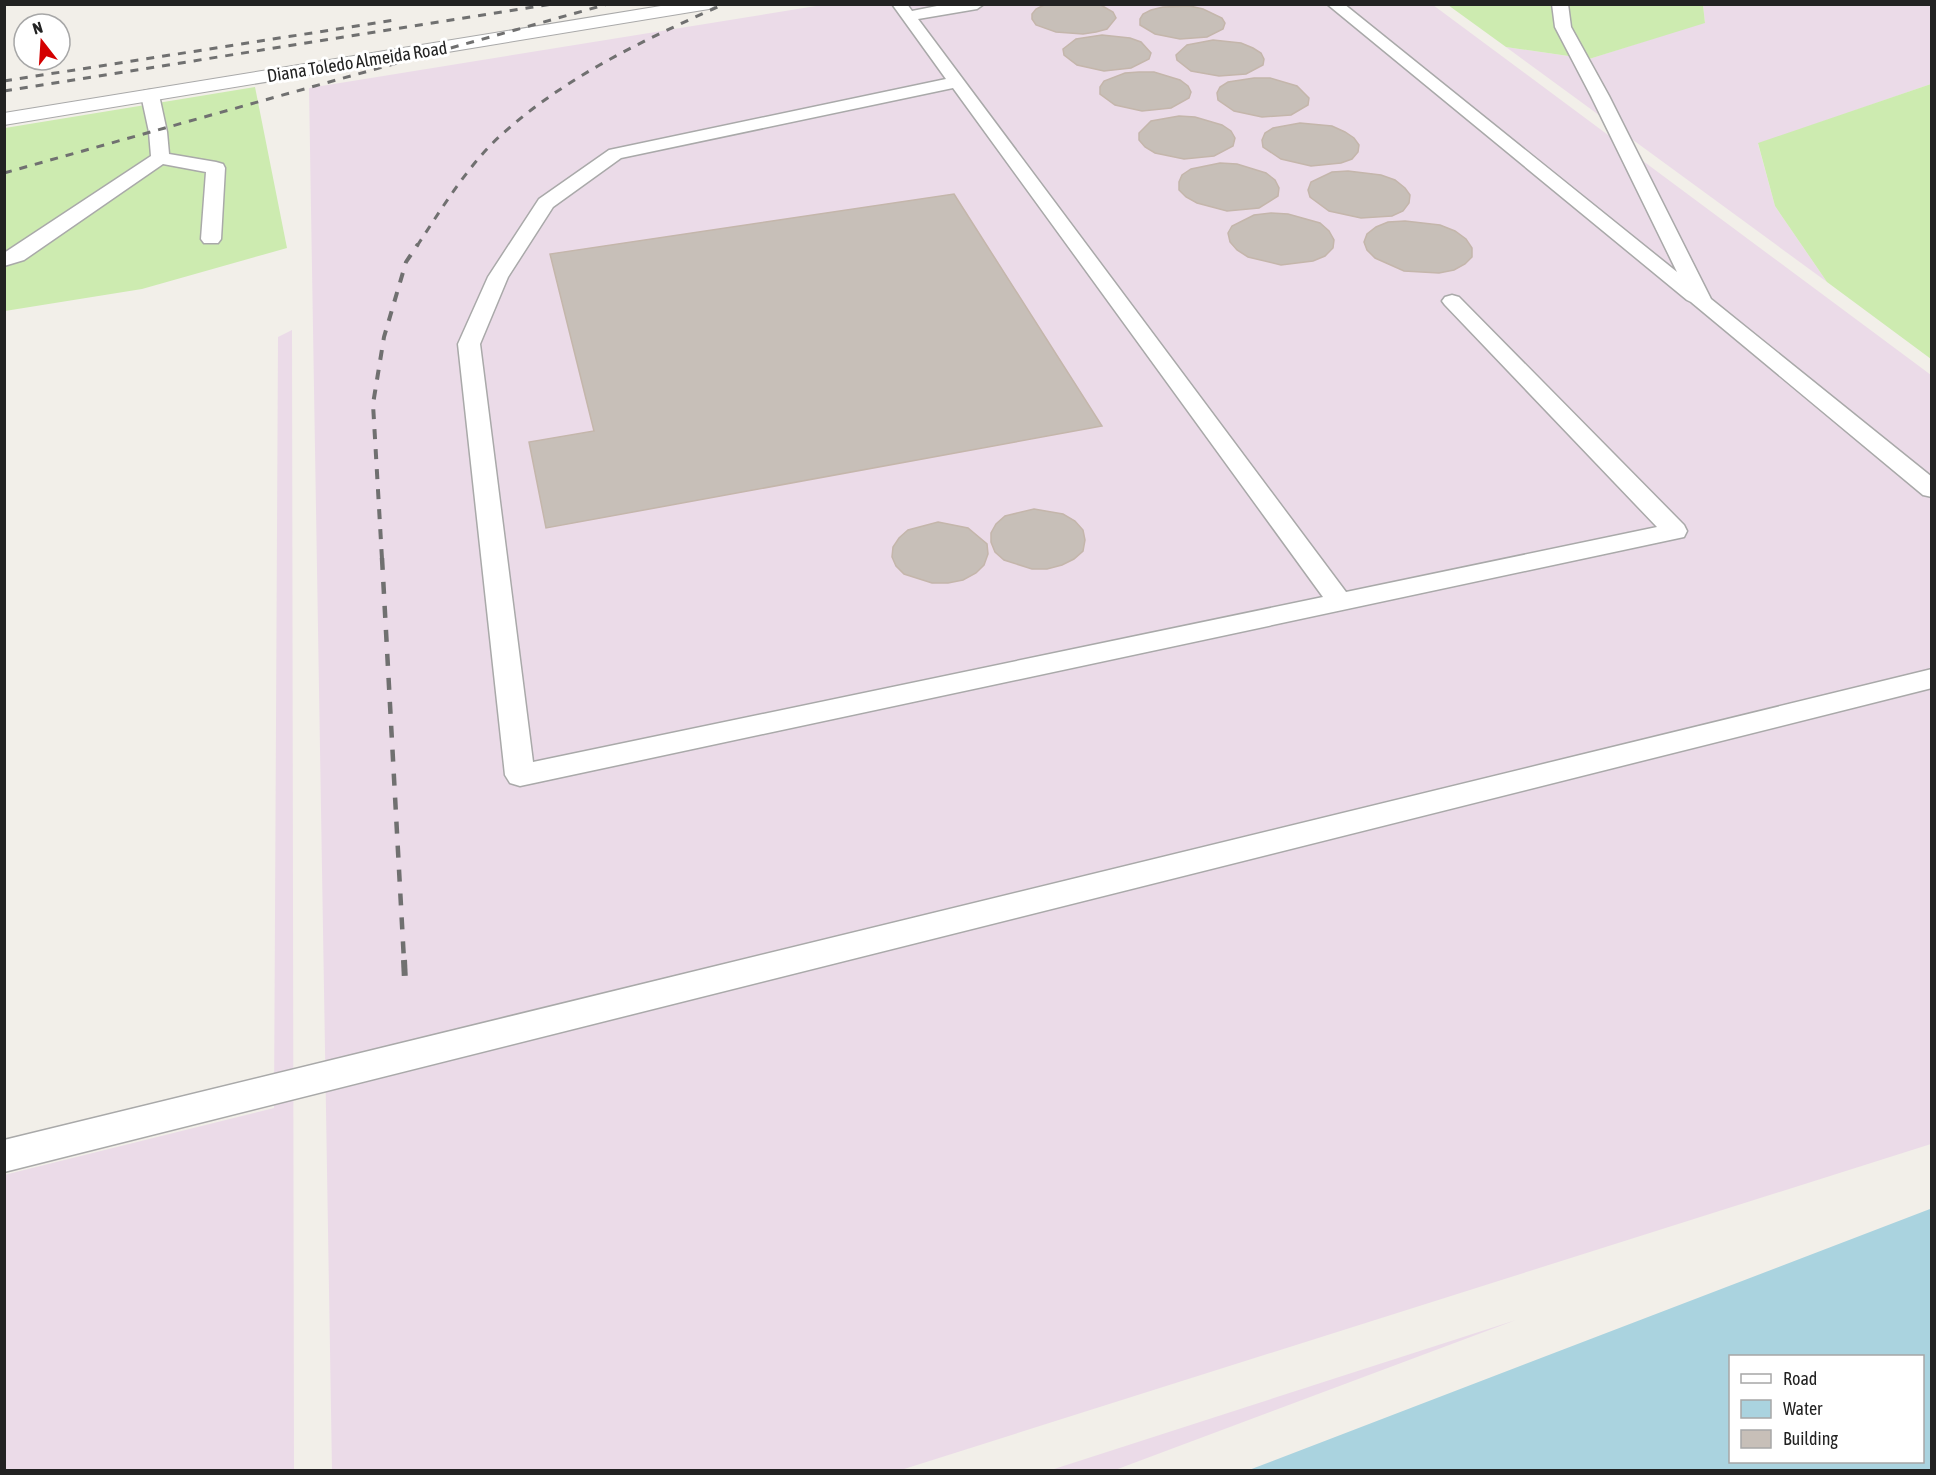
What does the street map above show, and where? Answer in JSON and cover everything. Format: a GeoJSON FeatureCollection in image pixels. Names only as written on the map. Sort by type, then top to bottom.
{"type":"FeatureCollection","features":[{"type":"Feature","properties":{"kind":"street","name":"Diana Toledo Almeida Road"},"geometry":{"type":"LineString","coordinates":[[4,119],[709,4]]}},
{"type":"Feature","properties":{"kind":"lane"},"geometry":{"type":"LineString","coordinates":[[903,10],[977,4]]}},
{"type":"Feature","properties":{"kind":"lane"},"geometry":{"type":"LineString","coordinates":[[1334,4],[1932,490]]}},
{"type":"Feature","properties":{"kind":"lane"},"geometry":{"type":"LineString","coordinates":[[1560,4],[1563,27],[1600,96],[1702,302]]}},
{"type":"Feature","properties":{"kind":"lane"},"geometry":{"type":"LineString","coordinates":[[903,10],[1340,602]]}},
{"type":"Feature","properties":{"kind":"lane"},"geometry":{"type":"LineString","coordinates":[[957,82],[615,154],[546,203],[498,277],[469,344],[520,776],[1675,531],[1452,301]]}},
{"type":"Feature","properties":{"kind":"lane"},"geometry":{"type":"LineString","coordinates":[[150,95],[158,132],[160,158]]}},
{"type":"Feature","properties":{"kind":"lane"},"geometry":{"type":"LineString","coordinates":[[4,260],[17,256],[160,158],[216,168],[211,239]]}},
{"type":"Feature","properties":{"kind":"lane"},"geometry":{"type":"LineString","coordinates":[[4,1156],[1932,678]]}},
{"type":"Feature","properties":{"kind":"shaded area"},"geometry":{"type":"Polygon","coordinates":[[[822,5],[1433,5],[1931,375],[1931,1144],[901,1470],[332,1470],[309,88],[822,5]]]}},
{"type":"Feature","properties":{"kind":"shaded area"},"geometry":{"type":"Polygon","coordinates":[[[1703,5],[1931,5],[1931,84],[1758,144],[1775,206],[1827,282],[1506,47],[1589,59],[1705,22],[1703,5]]]}},
{"type":"Feature","properties":{"kind":"shaded area"},"geometry":{"type":"Polygon","coordinates":[[[292,330],[294,1470],[5,1470],[4,1175],[274,1108],[278,337],[292,330]]]}},
{"type":"Feature","properties":{"kind":"shaded area"},"geometry":{"type":"Polygon","coordinates":[[[1516,1320],[1115,1470],[1051,1470],[1516,1320]]]}},
{"type":"Feature","properties":{"kind":"green space"},"geometry":{"type":"Polygon","coordinates":[[[1448,5],[1703,5],[1705,23],[1589,59],[1506,47],[1448,5]]]}},
{"type":"Feature","properties":{"kind":"green space"},"geometry":{"type":"Polygon","coordinates":[[[1932,84],[1931,359],[1827,282],[1775,206],[1758,143],[1932,84]]]}},
{"type":"Feature","properties":{"kind":"green space"},"geometry":{"type":"Polygon","coordinates":[[[255,87],[287,248],[142,289],[5,311],[5,128],[255,87]]]}},
{"type":"Feature","properties":{"kind":"water"},"geometry":{"type":"Polygon","coordinates":[[[1930,1209],[1931,1470],[1249,1470],[1930,1209]]]}},
{"type":"Feature","properties":{"kind":"building"},"geometry":{"type":"Polygon","coordinates":[[[1046,4],[1099,4],[1113,12],[1116,18],[1107,29],[1096,32],[1083,34],[1056,32],[1036,25],[1032,19],[1032,14],[1036,9],[1046,4]]]}},
{"type":"Feature","properties":{"kind":"building"},"geometry":{"type":"Polygon","coordinates":[[[1190,6],[1222,18],[1225,23],[1223,29],[1207,37],[1180,39],[1155,34],[1140,25],[1143,14],[1151,10],[1190,6]]]}},
{"type":"Feature","properties":{"kind":"building"},"geometry":{"type":"Polygon","coordinates":[[[1102,35],[1130,38],[1141,42],[1151,53],[1149,59],[1131,68],[1104,71],[1077,65],[1064,55],[1063,49],[1076,39],[1102,35]]]}},
{"type":"Feature","properties":{"kind":"building"},"geometry":{"type":"Polygon","coordinates":[[[1213,40],[1241,43],[1253,48],[1261,53],[1264,59],[1263,65],[1246,74],[1219,76],[1191,71],[1177,60],[1176,55],[1187,45],[1213,40]]]}},
{"type":"Feature","properties":{"kind":"building"},"geometry":{"type":"Polygon","coordinates":[[[1154,72],[1180,80],[1188,86],[1191,92],[1189,98],[1171,108],[1142,111],[1115,105],[1100,94],[1100,87],[1104,81],[1125,73],[1154,72]]]}},
{"type":"Feature","properties":{"kind":"building"},"geometry":{"type":"Polygon","coordinates":[[[1270,78],[1297,86],[1309,98],[1308,105],[1291,115],[1262,117],[1234,111],[1218,100],[1217,93],[1220,87],[1228,82],[1270,78]]]}},
{"type":"Feature","properties":{"kind":"building"},"geometry":{"type":"Polygon","coordinates":[[[1179,116],[1195,117],[1222,125],[1231,131],[1235,138],[1233,146],[1214,156],[1184,159],[1155,153],[1139,140],[1139,133],[1151,121],[1179,116]]]}},
{"type":"Feature","properties":{"kind":"building"},"geometry":{"type":"Polygon","coordinates":[[[1300,123],[1332,126],[1345,132],[1359,145],[1358,152],[1352,159],[1341,163],[1311,166],[1281,159],[1263,147],[1262,140],[1265,133],[1273,128],[1300,123]]]}},
{"type":"Feature","properties":{"kind":"building"},"geometry":{"type":"Polygon","coordinates":[[[1220,163],[1237,164],[1266,173],[1275,180],[1279,188],[1278,196],[1259,208],[1227,211],[1197,203],[1179,190],[1182,175],[1191,169],[1220,163]]]}},
{"type":"Feature","properties":{"kind":"building"},"geometry":{"type":"Polygon","coordinates":[[[1348,171],[1381,175],[1395,180],[1410,195],[1409,203],[1403,211],[1392,216],[1361,218],[1329,211],[1310,197],[1308,190],[1311,182],[1332,172],[1348,171]]]}},
{"type":"Feature","properties":{"kind":"building"},"geometry":{"type":"Polygon","coordinates":[[[954,194],[1102,426],[546,528],[529,442],[594,431],[550,254],[954,194]]]}},
{"type":"Feature","properties":{"kind":"building"},"geometry":{"type":"Polygon","coordinates":[[[1288,214],[1320,223],[1329,231],[1334,240],[1333,248],[1325,256],[1313,261],[1281,265],[1248,257],[1237,250],[1230,242],[1228,233],[1232,226],[1254,215],[1288,214]]]}},
{"type":"Feature","properties":{"kind":"building"},"geometry":{"type":"Polygon","coordinates":[[[1405,221],[1440,225],[1455,231],[1466,239],[1472,248],[1472,257],[1454,270],[1439,273],[1404,271],[1375,258],[1367,250],[1364,242],[1367,234],[1376,227],[1388,222],[1405,221]]]}},
{"type":"Feature","properties":{"kind":"building"},"geometry":{"type":"Polygon","coordinates":[[[1034,509],[1063,514],[1075,521],[1083,530],[1085,540],[1083,551],[1062,565],[1047,569],[1032,569],[1004,560],[995,552],[991,542],[991,533],[996,524],[1005,516],[1034,509]]]}},
{"type":"Feature","properties":{"kind":"building"},"geometry":{"type":"Polygon","coordinates":[[[938,522],[968,528],[987,544],[988,554],[984,565],[976,573],[963,580],[932,583],[904,574],[896,566],[892,557],[893,547],[899,538],[908,530],[938,522]]]}},
{"type":"Feature","properties":{"kind":"railway"},"geometry":{"type":"LineString","coordinates":[[4,91],[552,4]]}},
{"type":"Feature","properties":{"kind":"railway"},"geometry":{"type":"LineString","coordinates":[[4,173],[608,4]]}},
{"type":"Feature","properties":{"kind":"railway"},"geometry":{"type":"LineString","coordinates":[[417,246],[477,160],[488,147],[525,115],[579,77],[607,61],[724,4]]}},
{"type":"Feature","properties":{"kind":"railway"},"geometry":{"type":"LineString","coordinates":[[4,81],[395,20]]}},
{"type":"Feature","properties":{"kind":"railway"},"geometry":{"type":"LineString","coordinates":[[382,559],[373,404],[384,337],[406,262],[418,244]]}},
{"type":"Feature","properties":{"kind":"railway"},"geometry":{"type":"LineString","coordinates":[[382,558],[404,961]]}},
{"type":"Feature","properties":{"kind":"railway"},"geometry":{"type":"LineString","coordinates":[[404,960],[405,981]]}}]}
